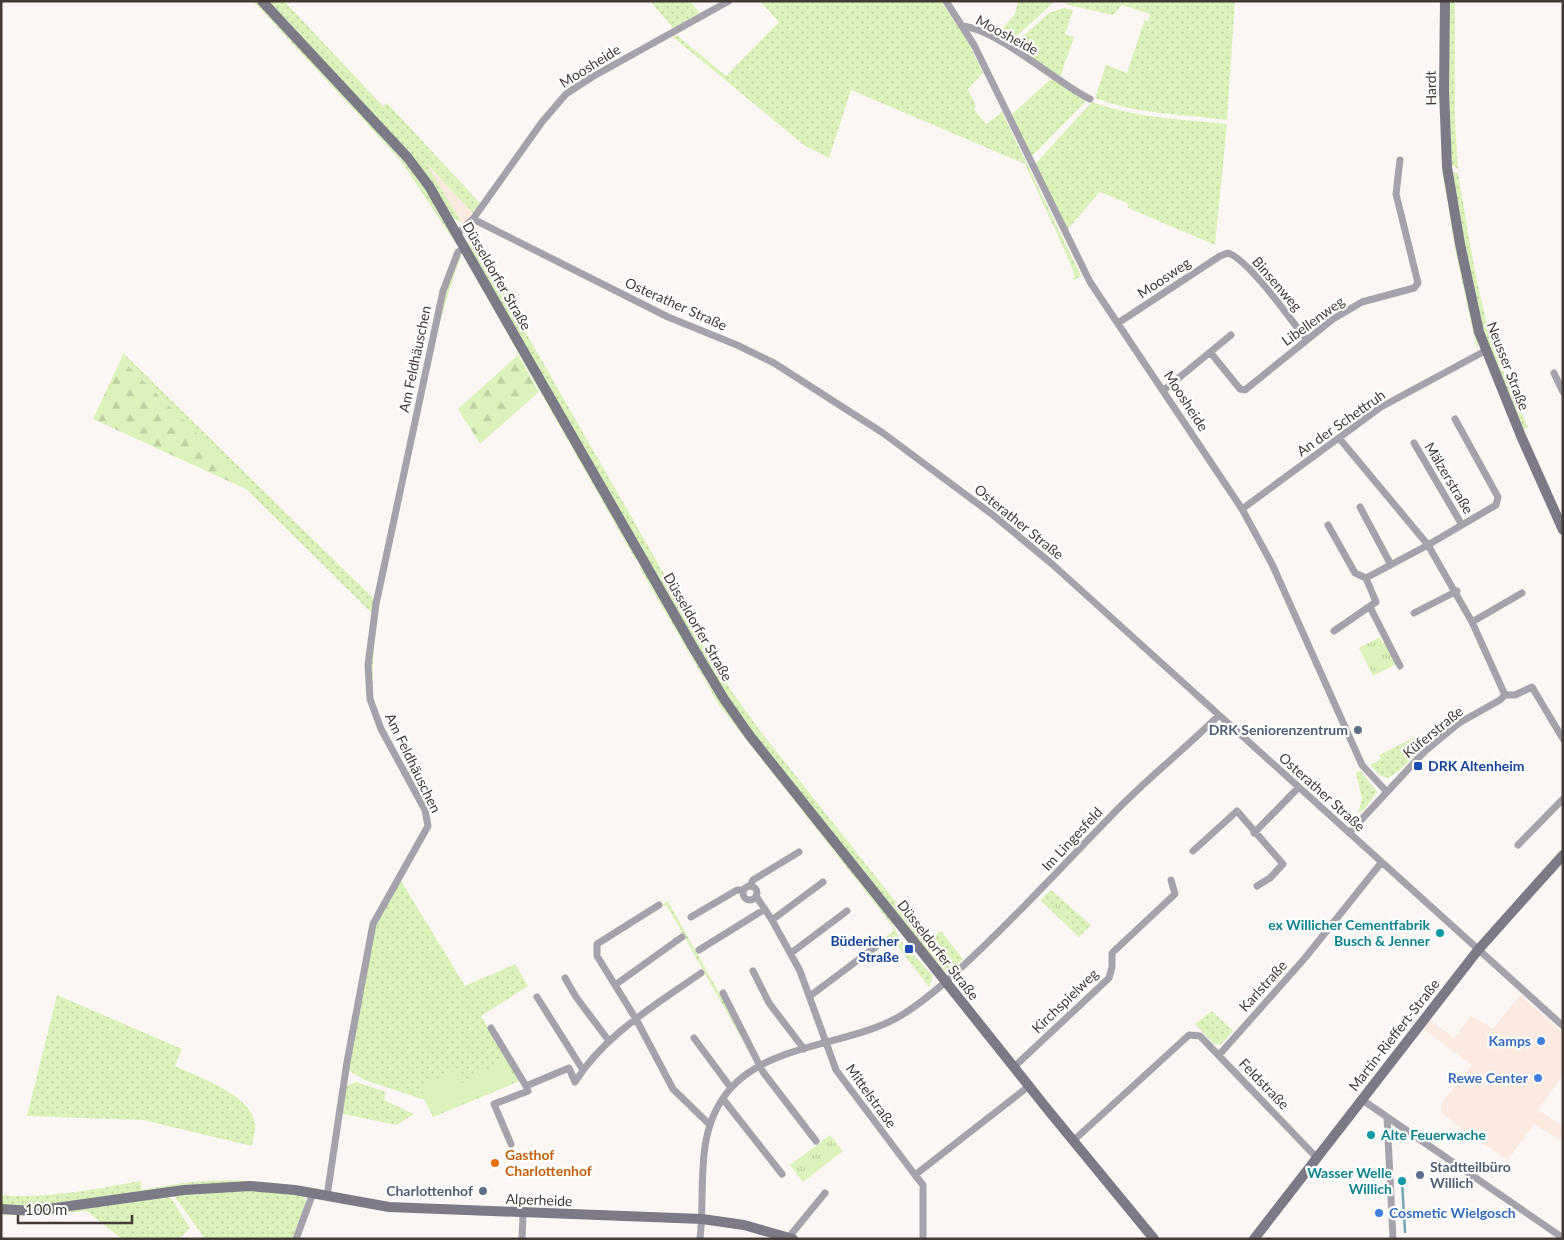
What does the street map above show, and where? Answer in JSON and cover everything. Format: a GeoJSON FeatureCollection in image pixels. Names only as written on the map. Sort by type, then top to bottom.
{"type":"FeatureCollection","features":[{"type":"Feature","properties":{"kind":"street","name":"Düsseldorfer Straße"},"geometry":{"type":"LineString","coordinates":[[262,1],[408,158],[428,186],[465,247],[724,699],[750,736],[1073,1141],[1154,1239]]}},
{"type":"Feature","properties":{"kind":"street","name":"Moosheide"},"geometry":{"type":"LineString","coordinates":[[457,234],[473,219],[542,122],[566,94],[588,79],[728,1]]}},
{"type":"Feature","properties":{"kind":"street","name":"Moosheide"},"geometry":{"type":"LineString","coordinates":[[946,1],[962,26],[1090,282],[1242,509],[1272,564],[1362,765],[1386,791]]}},
{"type":"Feature","properties":{"kind":"street","name":"Hardt"},"geometry":{"type":"LineString","coordinates":[[1445,1],[1444,91],[1448,174]]}},
{"type":"Feature","properties":{"kind":"street","name":"Moosheide"},"geometry":{"type":"LineString","coordinates":[[962,26],[978,30],[1008,46],[1090,99]]}},
{"type":"Feature","properties":{"kind":"street","name":"Libellenweg"},"geometry":{"type":"LineString","coordinates":[[1210,352],[1240,389],[1245,390],[1333,319],[1362,302],[1414,288],[1418,283],[1396,194],[1400,160]]}},
{"type":"Feature","properties":{"kind":"street","name":"Neusser Straße"},"geometry":{"type":"LineString","coordinates":[[1448,174],[1460,244],[1485,351],[1563,530]]}},
{"type":"Feature","properties":{"kind":"street","name":"Osterather Straße"},"geometry":{"type":"LineString","coordinates":[[473,219],[668,317],[765,358],[858,416],[1022,538],[1563,1026]]}},
{"type":"Feature","properties":{"kind":"street","name":"Am Feldhäuschen"},"geometry":{"type":"LineString","coordinates":[[327,1196],[347,1062],[373,924],[428,826],[425,810],[381,729],[370,699],[368,665],[376,604],[443,291],[458,252],[465,247]]}},
{"type":"Feature","properties":{"kind":"street","name":"Moosweg"},"geometry":{"type":"LineString","coordinates":[[1118,323],[1224,253]]}},
{"type":"Feature","properties":{"kind":"street","name":"Binsenweg"},"geometry":{"type":"LineString","coordinates":[[1224,253],[1232,255],[1242,263],[1275,299],[1306,339]]}},
{"type":"Feature","properties":{"kind":"street"},"geometry":{"type":"LineString","coordinates":[[1164,390],[1231,334]]}},
{"type":"Feature","properties":{"kind":"street","name":"An der Schettruh"},"geometry":{"type":"LineString","coordinates":[[1242,509],[1381,407],[1485,351]]}},
{"type":"Feature","properties":{"kind":"street"},"geometry":{"type":"LineString","coordinates":[[1554,373],[1563,392]]}},
{"type":"Feature","properties":{"kind":"street","name":"Mälzerstraße"},"geometry":{"type":"LineString","coordinates":[[1366,578],[1428,545],[1496,504],[1498,497],[1455,419]]}},
{"type":"Feature","properties":{"kind":"street"},"geometry":{"type":"LineString","coordinates":[[1339,438],[1428,545],[1472,622],[1505,695],[1515,695],[1532,687],[1563,739]]}},
{"type":"Feature","properties":{"kind":"street","name":"Mälzerstraße"},"geometry":{"type":"LineString","coordinates":[[1414,443],[1462,525]]}},
{"type":"Feature","properties":{"kind":"street"},"geometry":{"type":"LineString","coordinates":[[1360,507],[1391,564]]}},
{"type":"Feature","properties":{"kind":"street"},"geometry":{"type":"LineString","coordinates":[[1328,525],[1355,573],[1366,578],[1376,602],[1334,631]]}},
{"type":"Feature","properties":{"kind":"street"},"geometry":{"type":"LineString","coordinates":[[1414,613],[1456,591]]}},
{"type":"Feature","properties":{"kind":"street"},"geometry":{"type":"LineString","coordinates":[[1472,622],[1522,592]]}},
{"type":"Feature","properties":{"kind":"street"},"geometry":{"type":"LineString","coordinates":[[1370,607],[1400,666]]}},
{"type":"Feature","properties":{"kind":"street","name":"Küferstraße"},"geometry":{"type":"LineString","coordinates":[[1349,833],[1425,751],[1452,729],[1500,700],[1505,695]]}},
{"type":"Feature","properties":{"kind":"street","name":"Im Lingesfeld"},"geometry":{"type":"LineString","coordinates":[[946,982],[1044,888],[1114,812],[1182,752],[1218,716]]}},
{"type":"Feature","properties":{"kind":"street"},"geometry":{"type":"LineString","coordinates":[[1254,833],[1298,788]]}},
{"type":"Feature","properties":{"kind":"street"},"geometry":{"type":"LineString","coordinates":[[1518,845],[1563,799]]}},
{"type":"Feature","properties":{"kind":"street"},"geometry":{"type":"LineString","coordinates":[[1192,851],[1236,811],[1283,864],[1270,878],[1257,886]]}},
{"type":"Feature","properties":{"kind":"street"},"geometry":{"type":"LineString","coordinates":[[691,917],[737,890],[747,888],[752,880],[799,852]]}},
{"type":"Feature","properties":{"kind":"street","name":"Martin-Rieffert-Straße"},"geometry":{"type":"LineString","coordinates":[[1254,1239],[1316,1156],[1478,950],[1563,855]]}},
{"type":"Feature","properties":{"kind":"street","name":"Karlstraße"},"geometry":{"type":"LineString","coordinates":[[1218,1055],[1305,958],[1381,863]]}},
{"type":"Feature","properties":{"kind":"street","name":"Kirchspielweg"},"geometry":{"type":"LineString","coordinates":[[1014,1067],[1109,978],[1112,967],[1112,953],[1175,894],[1171,880]]}},
{"type":"Feature","properties":{"kind":"street"},"geometry":{"type":"LineString","coordinates":[[772,920],[823,882]]}},
{"type":"Feature","properties":{"kind":"street","name":"Mittelstraße"},"geometry":{"type":"LineString","coordinates":[[756,896],[748,899],[744,894],[747,888],[756,889],[756,896],[791,953],[810,996],[836,1070],[923,1185],[924,1239]]}},
{"type":"Feature","properties":{"kind":"street"},"geometry":{"type":"LineString","coordinates":[[659,905],[597,944],[597,956],[636,1019],[674,1089],[709,1124]]}},
{"type":"Feature","properties":{"kind":"street"},"geometry":{"type":"LineString","coordinates":[[699,950],[765,909]]}},
{"type":"Feature","properties":{"kind":"street"},"geometry":{"type":"LineString","coordinates":[[791,953],[847,912]]}},
{"type":"Feature","properties":{"kind":"street"},"geometry":{"type":"LineString","coordinates":[[615,985],[682,937]]}},
{"type":"Feature","properties":{"kind":"street"},"geometry":{"type":"LineString","coordinates":[[810,996],[878,945]]}},
{"type":"Feature","properties":{"kind":"street"},"geometry":{"type":"LineString","coordinates":[[753,971],[769,1003],[804,1049]]}},
{"type":"Feature","properties":{"kind":"street"},"geometry":{"type":"LineString","coordinates":[[526,1086],[569,1068],[576,1082],[583,1070],[609,1041],[701,972]]}},
{"type":"Feature","properties":{"kind":"street"},"geometry":{"type":"LineString","coordinates":[[565,978],[576,997],[609,1041]]}},
{"type":"Feature","properties":{"kind":"street"},"geometry":{"type":"LineString","coordinates":[[700,1239],[702,1219],[702,1157],[709,1124],[731,1088],[761,1065],[804,1049],[874,1028],[901,1015],[946,982]]}},
{"type":"Feature","properties":{"kind":"street"},"geometry":{"type":"LineString","coordinates":[[722,993],[763,1072],[816,1141]]}},
{"type":"Feature","properties":{"kind":"street"},"geometry":{"type":"LineString","coordinates":[[537,997],[583,1070]]}},
{"type":"Feature","properties":{"kind":"street"},"geometry":{"type":"LineString","coordinates":[[491,1028],[528,1091],[494,1104],[511,1144]]}},
{"type":"Feature","properties":{"kind":"street","name":"Feldstraße"},"geometry":{"type":"LineString","coordinates":[[1073,1141],[1189,1035],[1200,1036],[1316,1156]]}},
{"type":"Feature","properties":{"kind":"street"},"geometry":{"type":"LineString","coordinates":[[694,1038],[731,1088]]}},
{"type":"Feature","properties":{"kind":"street"},"geometry":{"type":"LineString","coordinates":[[915,1175],[1029,1086]]}},
{"type":"Feature","properties":{"kind":"street"},"geometry":{"type":"LineString","coordinates":[[723,1099],[782,1174]]}},
{"type":"Feature","properties":{"kind":"street"},"geometry":{"type":"LineString","coordinates":[[1361,1099],[1563,1238]]}},
{"type":"Feature","properties":{"kind":"street"},"geometry":{"type":"LineString","coordinates":[[1387,1117],[1393,1239]]}},
{"type":"Feature","properties":{"kind":"street","name":"Alperheide"},"geometry":{"type":"LineString","coordinates":[[1,1209],[34,1211],[184,1190],[239,1186],[280,1188],[389,1207],[702,1219],[764,1230],[791,1238]]}},
{"type":"Feature","properties":{"kind":"street"},"geometry":{"type":"LineString","coordinates":[[791,1238],[825,1193]]}},
{"type":"Feature","properties":{"kind":"street"},"geometry":{"type":"LineString","coordinates":[[296,1239],[313,1194]]}},
{"type":"Feature","properties":{"kind":"street"},"geometry":{"type":"LineString","coordinates":[[522,1239],[523,1213]]}},
{"type":"Feature","properties":{"kind":"shaded area"},"geometry":{"type":"Polygon","coordinates":[[[422,158],[474,214],[462,223],[422,158]]]}},
{"type":"Feature","properties":{"kind":"shaded area"},"geometry":{"type":"Polygon","coordinates":[[[1520,995],[1563,1033],[1563,1075],[1538,1110],[1563,1126],[1563,1142],[1534,1124],[1508,1160],[1458,1127],[1441,1112],[1441,1104],[1472,1065],[1423,1029],[1430,1020],[1454,1038],[1471,1016],[1493,1029],[1520,995]]]}},
{"type":"Feature","properties":{"kind":"green space"},"geometry":{"type":"Polygon","coordinates":[[[253,1],[256,1],[403,159],[425,188],[458,247],[401,161],[253,1]]]}},
{"type":"Feature","properties":{"kind":"green space"},"geometry":{"type":"Polygon","coordinates":[[[267,1],[284,1],[383,106],[387,103],[480,203],[473,213],[425,162],[462,223],[454,219],[436,189],[267,1]]]}},
{"type":"Feature","properties":{"kind":"green space"},"geometry":{"type":"Polygon","coordinates":[[[650,1],[690,1],[700,13],[673,28],[650,1]]]}},
{"type":"Feature","properties":{"kind":"green space"},"geometry":{"type":"Polygon","coordinates":[[[760,1],[941,1],[968,42],[983,73],[968,89],[976,106],[974,109],[986,124],[1002,112],[1081,276],[1073,281],[1074,274],[1069,260],[1025,164],[851,90],[829,158],[805,146],[673,37],[677,35],[726,76],[779,22],[760,1]]]}},
{"type":"Feature","properties":{"kind":"green space"},"geometry":{"type":"Polygon","coordinates":[[[1018,1],[1055,1],[1008,44],[995,37],[1015,14],[1018,1]]]}},
{"type":"Feature","properties":{"kind":"green space"},"geometry":{"type":"Polygon","coordinates":[[[1062,1],[1235,1],[1227,120],[1160,113],[1127,107],[1095,98],[1106,65],[1127,73],[1145,19],[1148,22],[1150,14],[1122,5],[1113,15],[1068,5],[1062,1]]]}},
{"type":"Feature","properties":{"kind":"green space"},"geometry":{"type":"Polygon","coordinates":[[[1448,1],[1455,1],[1455,118],[1458,169],[1450,164],[1448,1]]]}},
{"type":"Feature","properties":{"kind":"green space"},"geometry":{"type":"Polygon","coordinates":[[[1064,8],[1073,10],[1065,34],[1074,37],[1060,78],[1012,46],[1049,13],[1064,8]]]}},
{"type":"Feature","properties":{"kind":"green space"},"geometry":{"type":"Polygon","coordinates":[[[1052,78],[1086,101],[1031,157],[1011,115],[1052,78]]]}},
{"type":"Feature","properties":{"kind":"green space"},"geometry":{"type":"Polygon","coordinates":[[[1092,102],[1141,115],[1227,124],[1215,245],[1128,208],[1127,203],[1100,192],[1067,230],[1035,164],[1092,102]]]}},
{"type":"Feature","properties":{"kind":"green space"},"geometry":{"type":"Polygon","coordinates":[[[1442,170],[1444,171],[1449,210],[1478,342],[1477,350],[1456,254],[1442,170]]]}},
{"type":"Feature","properties":{"kind":"green space"},"geometry":{"type":"Polygon","coordinates":[[[1452,172],[1458,173],[1474,267],[1491,337],[1505,377],[1528,427],[1522,430],[1488,348],[1472,287],[1452,172]]]}},
{"type":"Feature","properties":{"kind":"green space"},"geometry":{"type":"Polygon","coordinates":[[[472,240],[491,274],[493,271],[514,312],[730,689],[761,732],[927,941],[941,931],[963,959],[950,971],[946,972],[941,968],[752,732],[715,677],[466,242],[472,240]]]}},
{"type":"Feature","properties":{"kind":"green space"},"geometry":{"type":"Polygon","coordinates":[[[462,254],[437,332],[426,379],[445,292],[456,261],[462,254]]]}},
{"type":"Feature","properties":{"kind":"green space"},"geometry":{"type":"Polygon","coordinates":[[[462,254],[637,558],[636,561],[462,254]]]}},
{"type":"Feature","properties":{"kind":"green space"},"geometry":{"type":"Polygon","coordinates":[[[123,353],[375,600],[373,614],[246,489],[259,495],[121,359],[123,353]]]}},
{"type":"Feature","properties":{"kind":"green space"},"geometry":{"type":"Polygon","coordinates":[[[518,355],[539,392],[480,444],[458,409],[518,355]]]}},
{"type":"Feature","properties":{"kind":"green space"},"geometry":{"type":"Polygon","coordinates":[[[121,359],[261,496],[93,419],[121,359]]]}},
{"type":"Feature","properties":{"kind":"green space"},"geometry":{"type":"Polygon","coordinates":[[[419,414],[408,467],[395,524],[419,414]]]}},
{"type":"Feature","properties":{"kind":"green space"},"geometry":{"type":"Polygon","coordinates":[[[388,558],[375,640],[373,698],[370,665],[378,605],[388,558]]]}},
{"type":"Feature","properties":{"kind":"green space"},"geometry":{"type":"Polygon","coordinates":[[[639,567],[643,568],[708,683],[888,915],[901,941],[933,976],[929,987],[892,939],[889,939],[879,947],[876,944],[894,931],[891,924],[719,705],[639,567]]]}},
{"type":"Feature","properties":{"kind":"green space"},"geometry":{"type":"Polygon","coordinates":[[[1380,637],[1383,643],[1386,642],[1397,664],[1373,676],[1359,648],[1380,637]]]}},
{"type":"Feature","properties":{"kind":"green space"},"geometry":{"type":"Polygon","coordinates":[[[1415,737],[1419,748],[1415,756],[1388,778],[1379,775],[1370,765],[1381,759],[1379,755],[1415,737]]]}},
{"type":"Feature","properties":{"kind":"green space"},"geometry":{"type":"Polygon","coordinates":[[[1361,771],[1377,792],[1364,810],[1358,813],[1362,799],[1356,772],[1361,771]]]}},
{"type":"Feature","properties":{"kind":"green space"},"geometry":{"type":"Polygon","coordinates":[[[400,879],[465,986],[515,964],[528,986],[481,1016],[520,1081],[433,1117],[425,1100],[365,1080],[348,1070],[376,924],[400,879]]]}},
{"type":"Feature","properties":{"kind":"green space"},"geometry":{"type":"Polygon","coordinates":[[[1051,890],[1091,925],[1079,937],[1040,900],[1051,890]]]}},
{"type":"Feature","properties":{"kind":"green space"},"geometry":{"type":"Polygon","coordinates":[[[1054,897],[1073,915],[1063,916],[1053,907],[1054,897]]]}},
{"type":"Feature","properties":{"kind":"green space"},"geometry":{"type":"Polygon","coordinates":[[[668,901],[755,1058],[753,1059],[667,906],[662,905],[668,901]]]}},
{"type":"Feature","properties":{"kind":"green space"},"geometry":{"type":"Polygon","coordinates":[[[57,995],[182,1049],[175,1066],[209,1081],[234,1095],[251,1113],[255,1123],[252,1146],[143,1120],[27,1116],[57,995]]]}},
{"type":"Feature","properties":{"kind":"green space"},"geometry":{"type":"Polygon","coordinates":[[[1212,1011],[1233,1031],[1220,1045],[1214,1044],[1195,1024],[1212,1011]]]}},
{"type":"Feature","properties":{"kind":"green space"},"geometry":{"type":"Polygon","coordinates":[[[504,1060],[516,1080],[434,1115],[420,1087],[456,1070],[462,1083],[504,1060]]]}},
{"type":"Feature","properties":{"kind":"green space"},"geometry":{"type":"Polygon","coordinates":[[[356,1082],[386,1092],[384,1100],[414,1114],[397,1125],[343,1114],[346,1086],[356,1082]]]}},
{"type":"Feature","properties":{"kind":"green space"},"geometry":{"type":"Polygon","coordinates":[[[830,1135],[843,1151],[803,1182],[790,1165],[830,1135]]]}},
{"type":"Feature","properties":{"kind":"green space"},"geometry":{"type":"Polygon","coordinates":[[[218,1180],[269,1182],[321,1189],[319,1191],[279,1184],[35,1209],[1,1206],[1,1195],[36,1196],[89,1190],[141,1181],[141,1190],[183,1183],[218,1180]]]}},
{"type":"Feature","properties":{"kind":"green space"},"geometry":{"type":"Polygon","coordinates":[[[252,1188],[304,1195],[307,1203],[292,1239],[205,1239],[173,1194],[252,1188]]]}},
{"type":"Feature","properties":{"kind":"green space"},"geometry":{"type":"Polygon","coordinates":[[[169,1195],[190,1228],[179,1239],[122,1239],[87,1211],[36,1216],[1,1215],[1,1212],[169,1195]]]}},
{"type":"Feature","properties":{"kind":"waterway"},"geometry":{"type":"LineString","coordinates":[[1402,1182],[1405,1232]]}},
{"type":"Feature","properties":{"kind":"place","name":"DRK Seniorenzentrum"},"geometry":{"type":"Point","coordinates":[1358,730]}},
{"type":"Feature","properties":{"kind":"place","name":"DRK Altenheim"},"geometry":{"type":"Point","coordinates":[1418,766]}},
{"type":"Feature","properties":{"kind":"place","name":"ex Willicher Cementfabrik Busch & Jenner"},"geometry":{"type":"Point","coordinates":[1440,933]}},
{"type":"Feature","properties":{"kind":"place","name":"Büdericher Straße"},"geometry":{"type":"Point","coordinates":[909,949]}},
{"type":"Feature","properties":{"kind":"place","name":"Kamps"},"geometry":{"type":"Point","coordinates":[1541,1041]}},
{"type":"Feature","properties":{"kind":"place","name":"Rewe Center"},"geometry":{"type":"Point","coordinates":[1538,1078]}},
{"type":"Feature","properties":{"kind":"place","name":"Alte Feuerwache"},"geometry":{"type":"Point","coordinates":[1371,1135]}},
{"type":"Feature","properties":{"kind":"place","name":"Gasthof Charlottenhof"},"geometry":{"type":"Point","coordinates":[495,1163]}},
{"type":"Feature","properties":{"kind":"place","name":"Stadtteilbüro Willich"},"geometry":{"type":"Point","coordinates":[1420,1175]}},
{"type":"Feature","properties":{"kind":"place","name":"Wasser Welle Willich"},"geometry":{"type":"Point","coordinates":[1402,1181]}},
{"type":"Feature","properties":{"kind":"place","name":"Charlottenhof"},"geometry":{"type":"Point","coordinates":[483,1191]}},
{"type":"Feature","properties":{"kind":"place","name":"Cosmetic Wielgosch"},"geometry":{"type":"Point","coordinates":[1379,1213]}}]}
